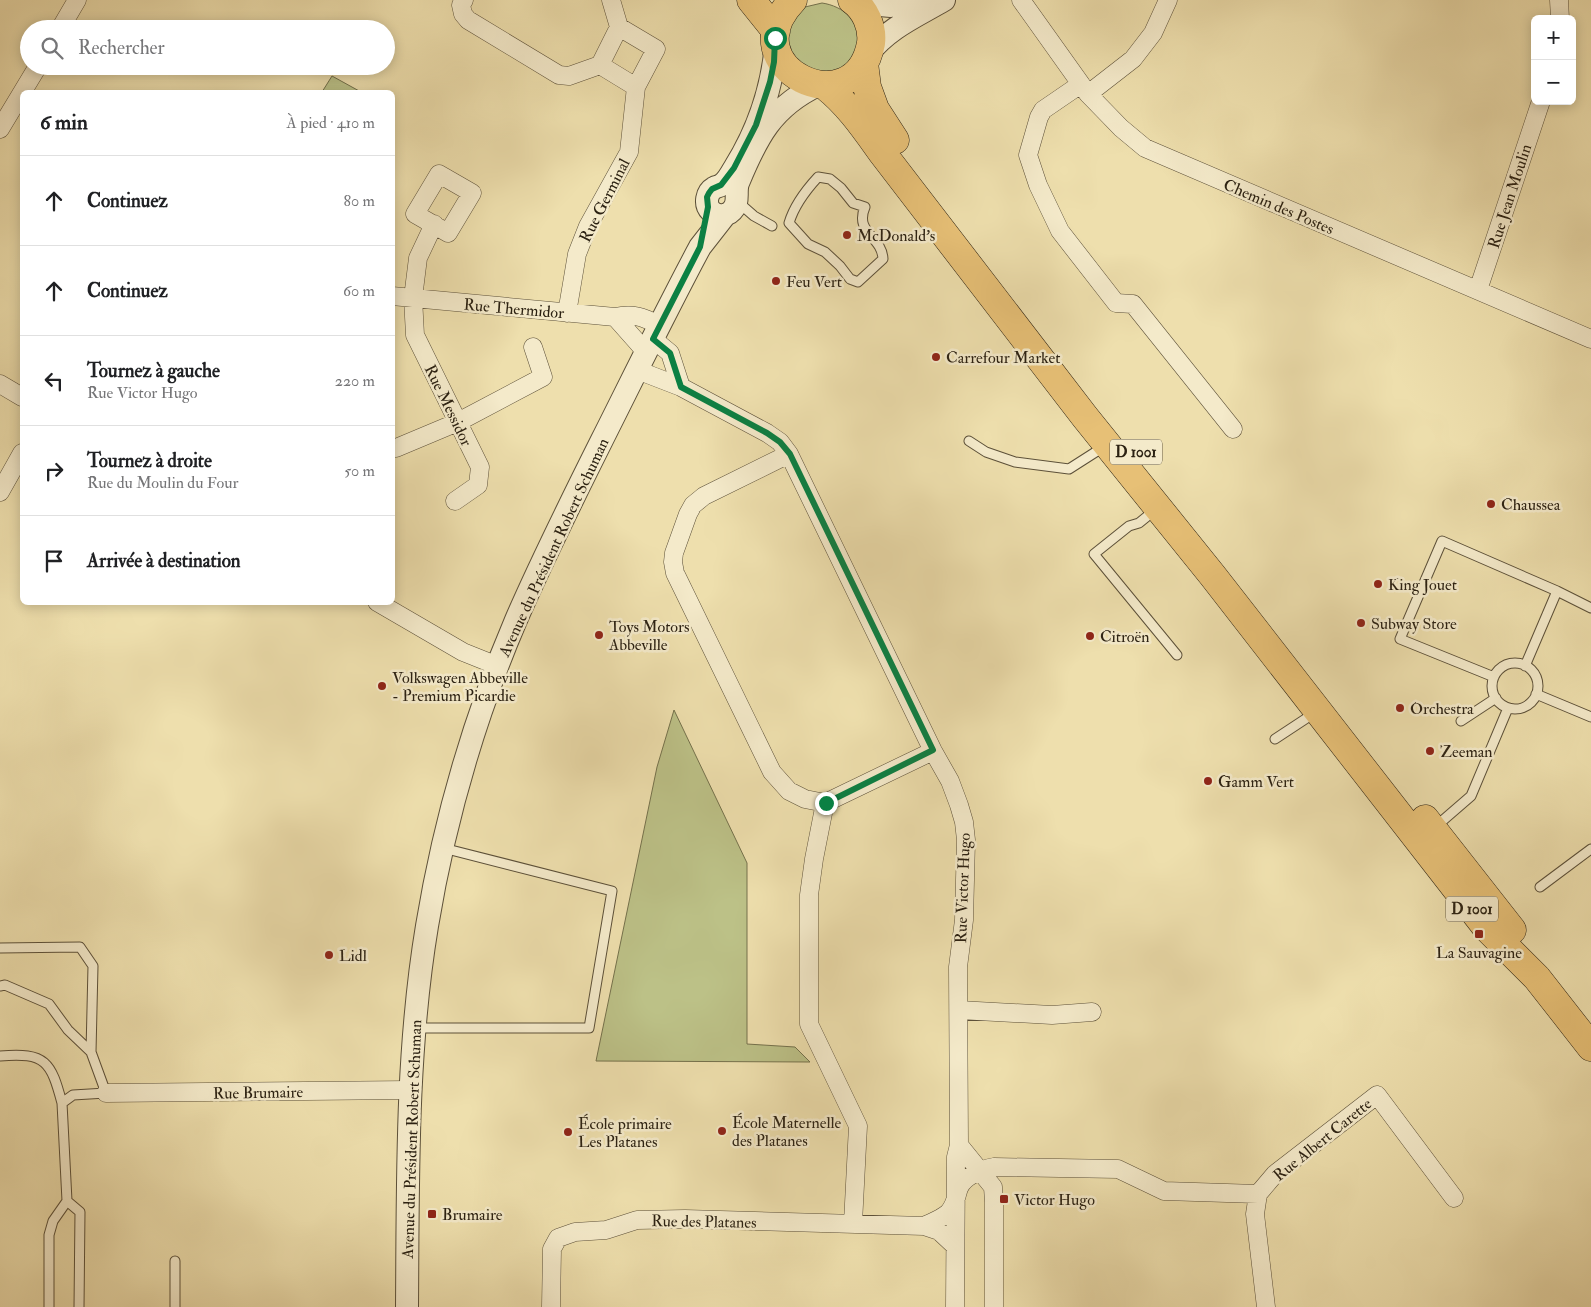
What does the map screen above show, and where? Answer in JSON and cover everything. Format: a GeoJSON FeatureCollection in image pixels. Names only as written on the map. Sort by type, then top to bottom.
{"type":"FeatureCollection","features":[{"type":"Feature","properties":{"kind":"main road"},"geometry":{"type":"LineString","coordinates":[[750,0],[776,38]]}},
{"type":"Feature","properties":{"kind":"main road"},"geometry":{"type":"LineString","coordinates":[[794,0],[779,19],[776,38],[779,57],[795,76],[806,82],[821,85],[837,84],[848,79],[857,72],[866,58],[871,41],[870,27],[865,14],[854,2]]}},
{"type":"Feature","properties":{"kind":"main road","name":"D 1001"},"geometry":{"type":"LineString","coordinates":[[866,58],[867,87],[875,109],[897,143],[1277,634],[1357,735],[1374,753],[1486,927],[1538,978],[1591,1047]]}},
{"type":"Feature","properties":{"kind":"main road","name":"D 1001"},"geometry":{"type":"LineString","coordinates":[[821,85],[837,95],[856,115],[913,193],[1107,444],[1360,764],[1421,828]]}},
{"type":"Feature","properties":{"kind":"street"},"geometry":{"type":"LineString","coordinates":[[65,20],[77,0]]}},
{"type":"Feature","properties":{"kind":"street"},"geometry":{"type":"LineString","coordinates":[[464,0],[461,5],[463,14],[468,20],[559,75],[569,76],[600,65],[619,27],[610,0]]}},
{"type":"Feature","properties":{"kind":"street"},"geometry":{"type":"LineString","coordinates":[[854,2],[876,6],[891,6],[911,0]]}},
{"type":"Feature","properties":{"kind":"street"},"geometry":{"type":"LineString","coordinates":[[866,58],[876,44],[900,25],[944,0]]}},
{"type":"Feature","properties":{"kind":"street","name":"Chemin des Postes"},"geometry":{"type":"LineString","coordinates":[[1022,0],[1085,89],[1121,128],[1144,148],[1591,339]]}},
{"type":"Feature","properties":{"kind":"street"},"geometry":{"type":"LineString","coordinates":[[1168,0],[1153,33],[1133,59],[1085,89],[1043,110],[1039,117],[1028,155],[1038,185],[1060,231],[1116,303],[1134,304],[1232,429]]}},
{"type":"Feature","properties":{"kind":"street"},"geometry":{"type":"LineString","coordinates":[[1559,0],[1560,15]]}},
{"type":"Feature","properties":{"kind":"street","name":"Rue Germinal"},"geometry":{"type":"LineString","coordinates":[[567,313],[577,254],[588,226],[629,152],[636,87],[656,49],[619,27]]}},
{"type":"Feature","properties":{"kind":"street"},"geometry":{"type":"LineString","coordinates":[[726,203],[740,158],[763,107],[770,82],[776,38]]}},
{"type":"Feature","properties":{"kind":"street"},"geometry":{"type":"LineString","coordinates":[[600,65],[636,87]]}},
{"type":"Feature","properties":{"kind":"street"},"geometry":{"type":"LineString","coordinates":[[24,90],[33,75]]}},
{"type":"Feature","properties":{"kind":"street","name":"Avenue du Président Robert Schuman"},"geometry":{"type":"LineString","coordinates":[[407,1307],[410,1090],[414,1028],[427,928],[443,848],[476,728],[515,622],[563,517],[700,247],[737,186],[761,134],[786,105],[799,94],[821,85]]}},
{"type":"Feature","properties":{"kind":"street"},"geometry":{"type":"LineString","coordinates":[[0,129],[20,96]]}},
{"type":"Feature","properties":{"kind":"street","name":"Rue Jean Moulin"},"geometry":{"type":"LineString","coordinates":[[1478,290],[1540,105]]}},
{"type":"Feature","properties":{"kind":"street"},"geometry":{"type":"LineString","coordinates":[[413,298],[418,258],[434,224]]}},
{"type":"Feature","properties":{"kind":"street","name":"Rue Thermidor"},"geometry":{"type":"LineString","coordinates":[[395,296],[615,317],[628,314],[646,318],[649,347]]}},
{"type":"Feature","properties":{"kind":"street","name":"Rue Messidor"},"geometry":{"type":"LineString","coordinates":[[413,298],[414,335],[480,467],[478,484],[454,502]]}},
{"type":"Feature","properties":{"kind":"street"},"geometry":{"type":"LineString","coordinates":[[615,317],[649,347],[670,353],[681,387]]}},
{"type":"Feature","properties":{"kind":"street"},"geometry":{"type":"LineString","coordinates":[[395,448],[458,422],[543,377],[533,347]]}},
{"type":"Feature","properties":{"kind":"street","name":"Rue Victor Hugo"},"geometry":{"type":"LineString","coordinates":[[649,347],[681,387],[767,433],[780,442],[790,454],[933,750],[950,781],[964,822],[966,840],[964,920],[958,967],[956,1307]]}},
{"type":"Feature","properties":{"kind":"street"},"geometry":{"type":"LineString","coordinates":[[0,384],[20,396]]}},
{"type":"Feature","properties":{"kind":"street"},"geometry":{"type":"LineString","coordinates":[[790,454],[704,496],[693,505],[688,514],[673,562],[675,573],[772,772],[789,791],[805,799],[826,803],[933,750]]}},
{"type":"Feature","properties":{"kind":"street"},"geometry":{"type":"LineString","coordinates":[[0,492],[20,457]]}},
{"type":"Feature","properties":{"kind":"street"},"geometry":{"type":"LineString","coordinates":[[382,605],[464,652],[498,666]]}},
{"type":"Feature","properties":{"kind":"street"},"geometry":{"type":"LineString","coordinates":[[826,803],[814,859],[809,894],[809,1024],[858,1126],[852,1224]]}},
{"type":"Feature","properties":{"kind":"street"},"geometry":{"type":"LineString","coordinates":[[958,1010],[1052,1016],[1092,1012]]}},
{"type":"Feature","properties":{"kind":"street","name":"Rue Brumaire"},"geometry":{"type":"LineString","coordinates":[[106,1093],[410,1090]]}},
{"type":"Feature","properties":{"kind":"street","name":"Rue Albert Carette"},"geometry":{"type":"LineString","coordinates":[[1258,1194],[1275,1174],[1377,1095],[1454,1198]]}},
{"type":"Feature","properties":{"kind":"street"},"geometry":{"type":"LineString","coordinates":[[958,1145],[982,1179],[994,1202],[994,1307]]}},
{"type":"Feature","properties":{"kind":"street","name":"Rue Victor Hugo"},"geometry":{"type":"LineString","coordinates":[[957,1199],[959,1188],[963,1182],[1001,1174],[1008,1168],[1118,1169],[1164,1191],[1258,1194]]}},
{"type":"Feature","properties":{"kind":"street"},"geometry":{"type":"LineString","coordinates":[[1258,1194],[1255,1214],[1266,1307]]}},
{"type":"Feature","properties":{"kind":"street"},"geometry":{"type":"LineString","coordinates":[[924,1226],[949,1212],[957,1199]]}},
{"type":"Feature","properties":{"kind":"street","name":"Rue des Platanes"},"geometry":{"type":"LineString","coordinates":[[552,1307],[552,1249],[558,1238],[575,1232],[606,1230],[636,1220],[924,1226],[939,1231],[955,1246]]}},
{"type":"Feature","properties":{"kind":"lane"},"geometry":{"type":"LineString","coordinates":[[818,177],[830,179],[841,188],[853,203],[865,207],[861,215],[862,224],[882,250],[883,259],[858,282],[850,279],[825,252],[808,244],[789,223],[791,214],[798,202],[818,177]]}},
{"type":"Feature","properties":{"kind":"lane"},"geometry":{"type":"LineString","coordinates":[[726,203],[772,226]]}},
{"type":"Feature","properties":{"kind":"lane"},"geometry":{"type":"LineString","coordinates":[[726,203],[754,216]]}},
{"type":"Feature","properties":{"kind":"lane"},"geometry":{"type":"LineString","coordinates":[[969,441],[986,452],[1015,462],[1069,469],[1103,449],[1107,444]]}},
{"type":"Feature","properties":{"kind":"lane"},"geometry":{"type":"LineString","coordinates":[[1158,508],[1139,523],[1129,526],[1094,554],[1177,656]]}},
{"type":"Feature","properties":{"kind":"lane"},"geometry":{"type":"LineString","coordinates":[[1494,677],[1400,639],[1442,540],[1558,591],[1591,608]]}},
{"type":"Feature","properties":{"kind":"lane"},"geometry":{"type":"LineString","coordinates":[[1525,666],[1558,591]]}},
{"type":"Feature","properties":{"kind":"lane"},"geometry":{"type":"LineString","coordinates":[[1511,664],[1525,666],[1535,675],[1538,688],[1536,694],[1533,700],[1522,708],[1508,708],[1496,698],[1493,691],[1494,677],[1504,666],[1511,664]]}},
{"type":"Feature","properties":{"kind":"lane"},"geometry":{"type":"LineString","coordinates":[[1536,694],[1591,718]]}},
{"type":"Feature","properties":{"kind":"lane"},"geometry":{"type":"LineString","coordinates":[[1461,721],[1496,698]]}},
{"type":"Feature","properties":{"kind":"lane"},"geometry":{"type":"LineString","coordinates":[[1421,828],[1471,796],[1508,708]]}},
{"type":"Feature","properties":{"kind":"lane"},"geometry":{"type":"LineString","coordinates":[[1275,739],[1319,711]]}},
{"type":"Feature","properties":{"kind":"lane"},"geometry":{"type":"LineString","coordinates":[[1360,764],[1377,774],[1394,794]]}},
{"type":"Feature","properties":{"kind":"lane"},"geometry":{"type":"LineString","coordinates":[[414,1028],[589,1028],[611,900],[612,890],[443,848]]}},
{"type":"Feature","properties":{"kind":"lane"},"geometry":{"type":"LineString","coordinates":[[1540,887],[1591,849]]}},
{"type":"Feature","properties":{"kind":"lane"},"geometry":{"type":"LineString","coordinates":[[0,948],[80,947],[94,966],[91,1052],[106,1093],[73,1095],[62,1103]]}},
{"type":"Feature","properties":{"kind":"lane"},"geometry":{"type":"LineString","coordinates":[[0,986],[5,985],[49,1004],[68,1030],[91,1052]]}},
{"type":"Feature","properties":{"kind":"lane"},"geometry":{"type":"LineString","coordinates":[[0,1056],[20,1054],[44,1060],[54,1075],[62,1103],[67,1201],[54,1221],[50,1235],[49,1307]]}},
{"type":"Feature","properties":{"kind":"lane"},"geometry":{"type":"LineString","coordinates":[[67,1201],[80,1212],[79,1307]]}},
{"type":"Feature","properties":{"kind":"lane"},"geometry":{"type":"LineString","coordinates":[[175,1307],[176,1261]]}},
{"type":"Feature","properties":{"kind":"green space"},"geometry":{"type":"Polygon","coordinates":[[[822,3],[837,8],[850,17],[858,30],[859,46],[844,69],[809,74],[786,46],[786,37],[797,13],[805,7],[822,3]]]}},
{"type":"Feature","properties":{"kind":"green space"},"geometry":{"type":"Polygon","coordinates":[[[332,76],[357,90],[323,90],[332,76]]]}},
{"type":"Feature","properties":{"kind":"green space"},"geometry":{"type":"Polygon","coordinates":[[[674,710],[747,863],[747,1044],[795,1047],[810,1062],[596,1061],[657,767],[674,710]]]}},
{"type":"Feature","properties":{"kind":"place","name":"McDonald's"},"geometry":{"type":"Point","coordinates":[847,235]}},
{"type":"Feature","properties":{"kind":"place","name":"Feu Vert"},"geometry":{"type":"Point","coordinates":[776,281]}},
{"type":"Feature","properties":{"kind":"place","name":"Carrefour Market"},"geometry":{"type":"Point","coordinates":[936,357]}},
{"type":"Feature","properties":{"kind":"place","name":"Chaussea"},"geometry":{"type":"Point","coordinates":[1491,504]}},
{"type":"Feature","properties":{"kind":"place","name":"King Jouet"},"geometry":{"type":"Point","coordinates":[1378,584]}},
{"type":"Feature","properties":{"kind":"place","name":"Subway Store"},"geometry":{"type":"Point","coordinates":[1361,623]}},
{"type":"Feature","properties":{"kind":"place","name":"Toys Motors Abbeville"},"geometry":{"type":"Point","coordinates":[599,635]}},
{"type":"Feature","properties":{"kind":"place","name":"Citroën"},"geometry":{"type":"Point","coordinates":[1090,636]}},
{"type":"Feature","properties":{"kind":"place","name":"Volkswagen Abbeville - Premium Picardie"},"geometry":{"type":"Point","coordinates":[382,686]}},
{"type":"Feature","properties":{"kind":"place","name":"Orchestra"},"geometry":{"type":"Point","coordinates":[1400,708]}},
{"type":"Feature","properties":{"kind":"place","name":"Zeeman"},"geometry":{"type":"Point","coordinates":[1430,751]}},
{"type":"Feature","properties":{"kind":"place","name":"Gamm Vert"},"geometry":{"type":"Point","coordinates":[1208,781]}},
{"type":"Feature","properties":{"kind":"place","name":"La Sauvagine"},"geometry":{"type":"Point","coordinates":[1479,934]}},
{"type":"Feature","properties":{"kind":"place","name":"Lidl"},"geometry":{"type":"Point","coordinates":[329,955]}},
{"type":"Feature","properties":{"kind":"place","name":"École Maternelle des Platanes"},"geometry":{"type":"Point","coordinates":[722,1131]}},
{"type":"Feature","properties":{"kind":"place","name":"École primaire Les Platanes"},"geometry":{"type":"Point","coordinates":[568,1132]}},
{"type":"Feature","properties":{"kind":"place","name":"Victor Hugo"},"geometry":{"type":"Point","coordinates":[1004,1199]}},
{"type":"Feature","properties":{"kind":"place","name":"Brumaire"},"geometry":{"type":"Point","coordinates":[432,1214]}},
{"type":"Feature","properties":{"kind":"route"},"geometry":{"type":"LineString","coordinates":[[775,38],[776,45],[770,82],[756,125],[734,168],[721,185],[712,189],[707,197],[708,207],[700,247],[653,339],[670,353],[681,387],[767,433],[780,442],[790,454],[933,750],[826,803]]}}]}
